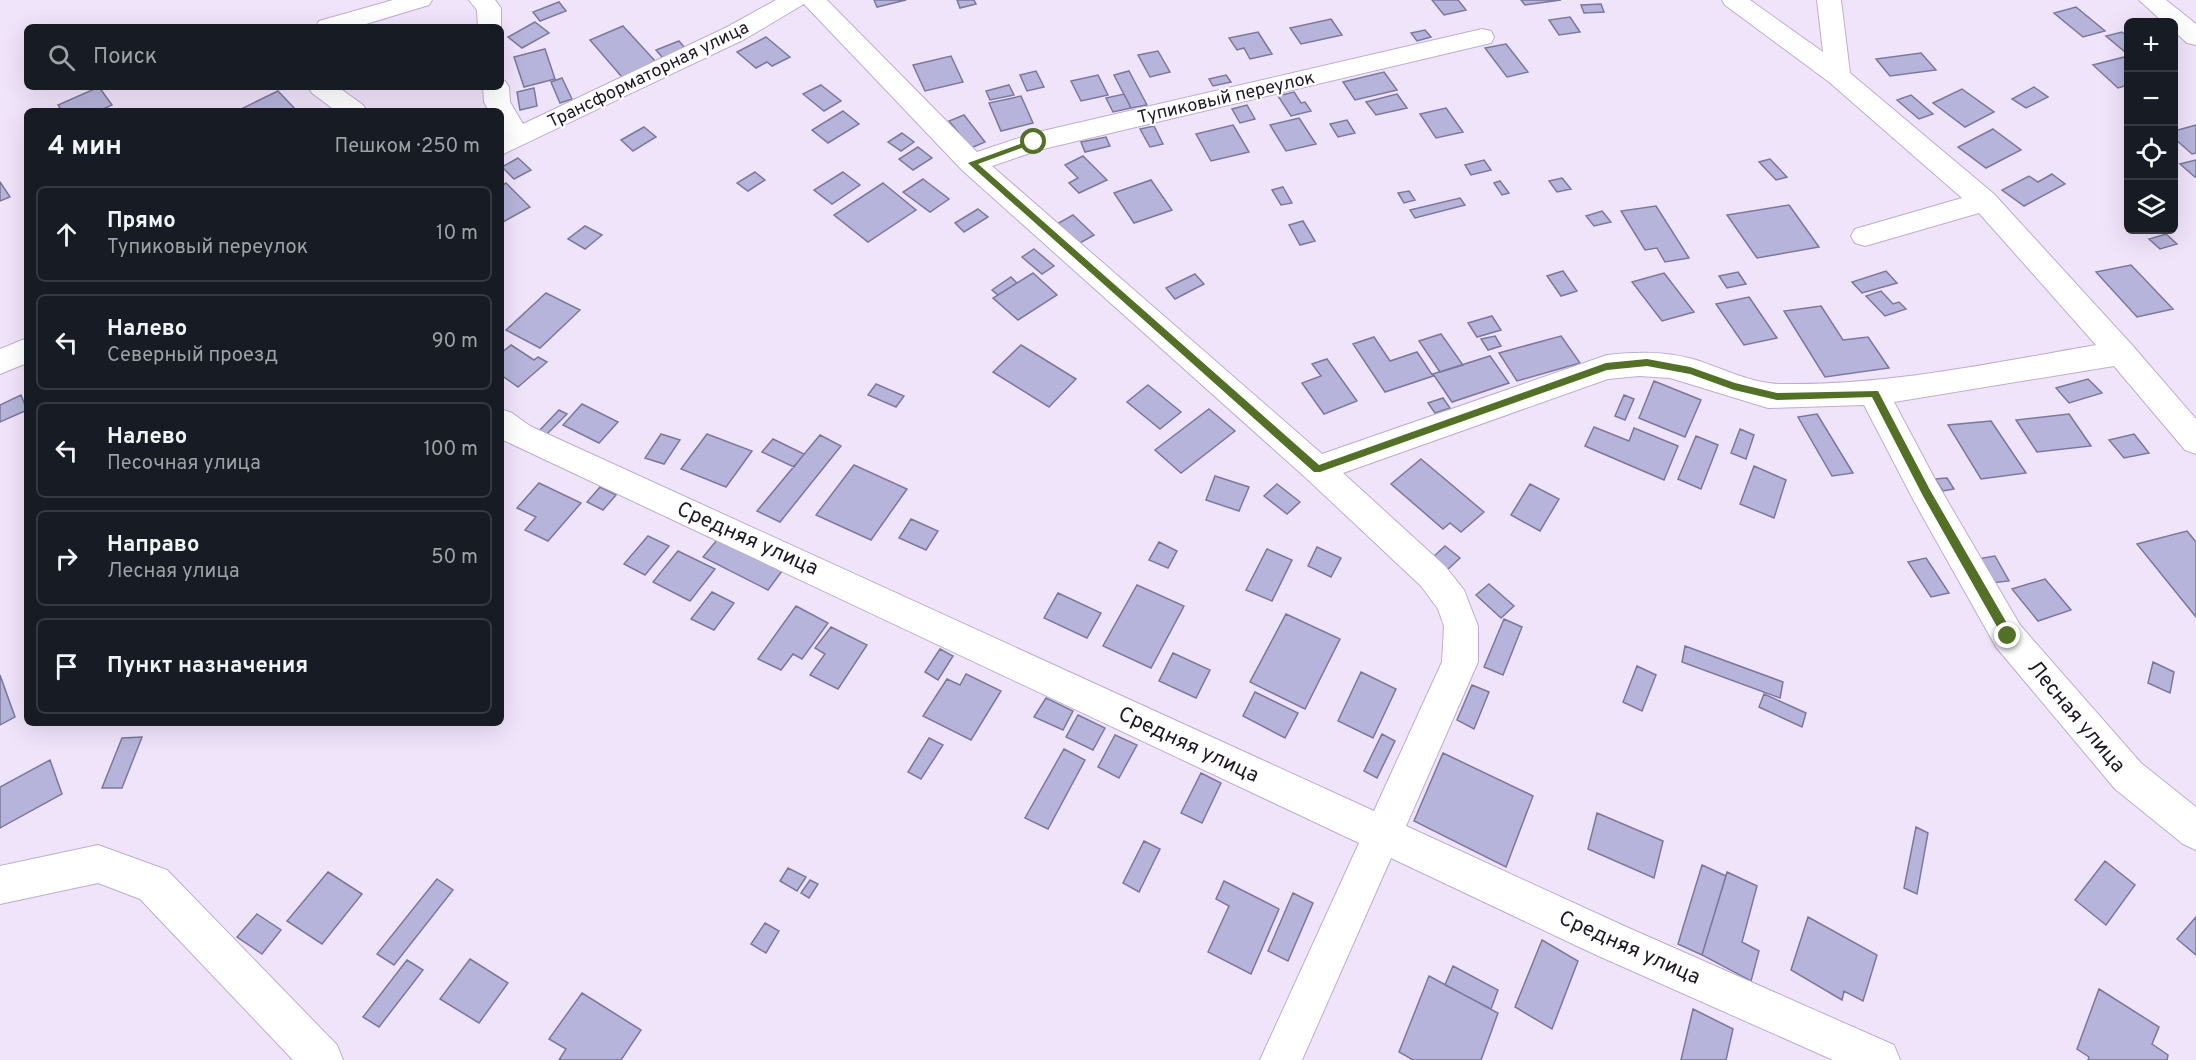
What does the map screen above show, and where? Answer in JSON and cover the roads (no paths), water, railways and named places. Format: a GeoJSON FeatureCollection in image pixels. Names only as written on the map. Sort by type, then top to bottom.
{"type":"FeatureCollection","features":[{"type":"Feature","properties":{"kind":"street"},"geometry":{"type":"LineString","coordinates":[[338,24],[420,0]]}},
{"type":"Feature","properties":{"kind":"street"},"geometry":{"type":"LineString","coordinates":[[481,0],[489,8],[490,24]]}},
{"type":"Feature","properties":{"kind":"street","name":"Трансформаторная улица"},"geometry":{"type":"LineString","coordinates":[[509,142],[736,33],[794,0]]}},
{"type":"Feature","properties":{"kind":"street"},"geometry":{"type":"LineString","coordinates":[[813,0],[972,163],[1317,469],[1432,576],[1452,601],[1461,626],[1460,662],[1281,1060]]}},
{"type":"Feature","properties":{"kind":"street"},"geometry":{"type":"LineString","coordinates":[[1734,0],[1838,76],[1984,201],[2121,352],[2196,441]]}},
{"type":"Feature","properties":{"kind":"street"},"geometry":{"type":"LineString","coordinates":[[1829,0],[1838,76]]}},
{"type":"Feature","properties":{"kind":"street"},"geometry":{"type":"LineString","coordinates":[[2151,0],[2196,37]]}},
{"type":"Feature","properties":{"kind":"street","name":"Тупиковый переулок"},"geometry":{"type":"LineString","coordinates":[[972,163],[1034,142],[1482,37]]}},
{"type":"Feature","properties":{"kind":"street"},"geometry":{"type":"LineString","coordinates":[[325,90],[350,108]]}},
{"type":"Feature","properties":{"kind":"street"},"geometry":{"type":"LineString","coordinates":[[496,90],[499,108]]}},
{"type":"Feature","properties":{"kind":"street"},"geometry":{"type":"LineString","coordinates":[[504,125],[509,142]]}},
{"type":"Feature","properties":{"kind":"street"},"geometry":{"type":"LineString","coordinates":[[1865,236],[1984,201]]}},
{"type":"Feature","properties":{"kind":"street"},"geometry":{"type":"LineString","coordinates":[[0,362],[24,351]]}},
{"type":"Feature","properties":{"kind":"street"},"geometry":{"type":"LineString","coordinates":[[1317,469],[1606,367],[1647,362],[1690,370],[1734,386],[1777,396],[1874,394],[2121,352]]}},
{"type":"Feature","properties":{"kind":"street","name":"Лесная улица"},"geometry":{"type":"LineString","coordinates":[[1874,394],[1926,493],[2008,636],[2128,777],[2196,831]]}},
{"type":"Feature","properties":{"kind":"street","name":"Средняя улица"},"geometry":{"type":"LineString","coordinates":[[504,424],[519,435],[855,587],[1575,924],[1773,1010],[1879,1060]]}},
{"type":"Feature","properties":{"kind":"street"},"geometry":{"type":"LineString","coordinates":[[0,885],[98,864],[153,884],[322,1060]]}}]}
